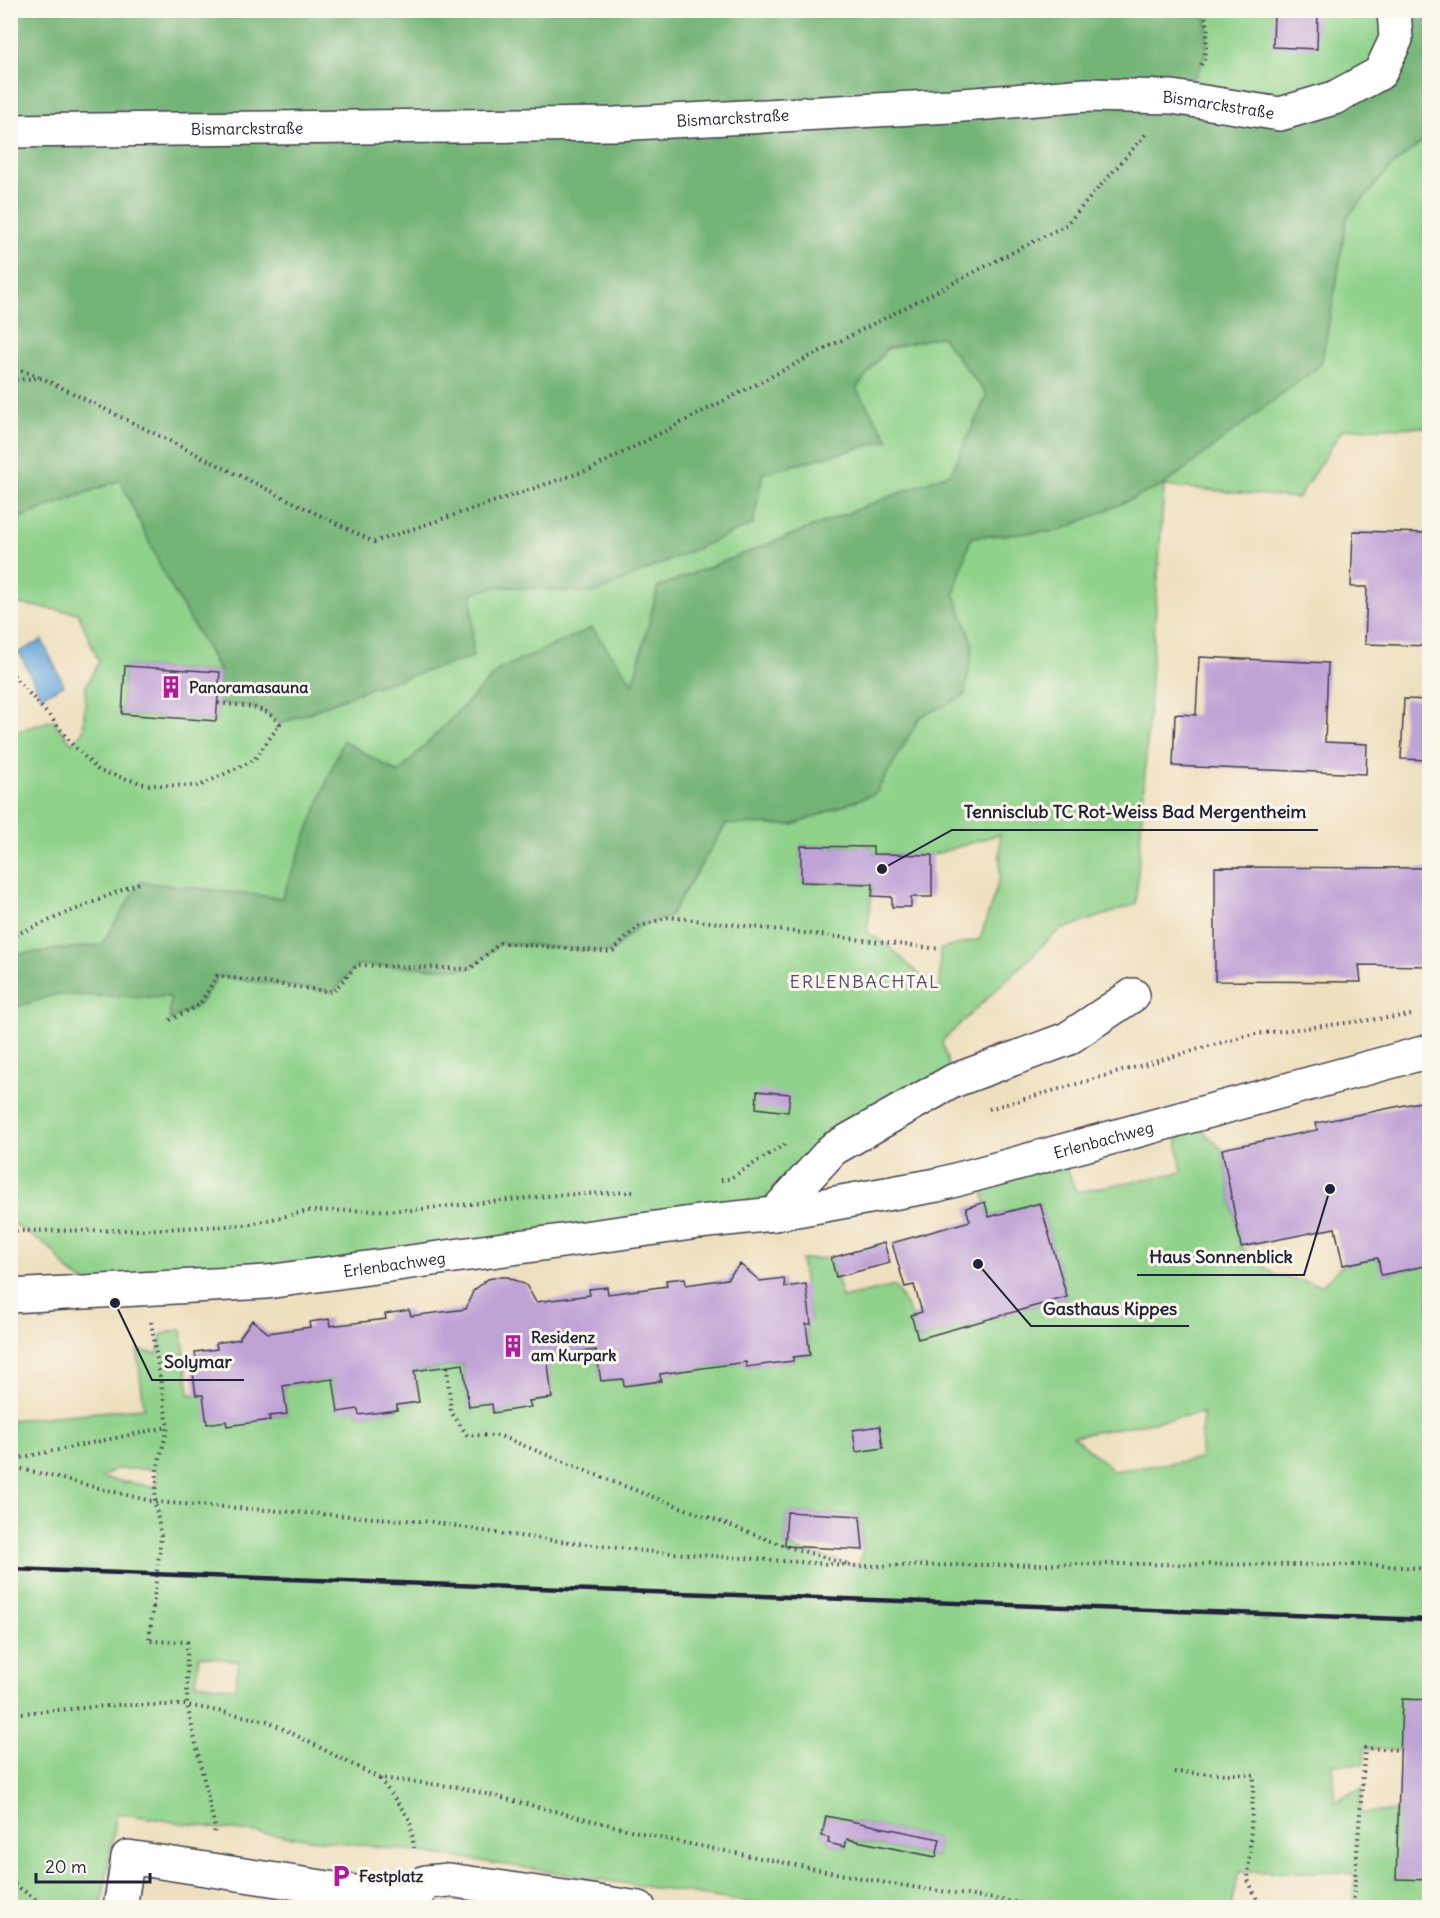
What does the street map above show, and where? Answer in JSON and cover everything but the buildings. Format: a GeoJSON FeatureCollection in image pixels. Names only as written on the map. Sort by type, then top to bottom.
{"type":"FeatureCollection","features":[{"type":"Feature","properties":{"kind":"street","name":"Bismarckstraße"},"geometry":{"type":"LineString","coordinates":[[10,131],[615,124],[950,106],[1086,95],[1172,97],[1280,114],[1335,98],[1380,73],[1396,39],[1394,10]]}},
{"type":"Feature","properties":{"kind":"street"},"geometry":{"type":"LineString","coordinates":[[774,1214],[833,1149],[953,1081],[1067,1039],[1133,995]]}},
{"type":"Feature","properties":{"kind":"street","name":"Erlenbachweg"},"geometry":{"type":"LineString","coordinates":[[10,1296],[267,1282],[699,1222],[774,1214],[937,1185],[1430,1051]]}},
{"type":"Feature","properties":{"kind":"street"},"geometry":{"type":"LineString","coordinates":[[120,1908],[128,1857],[413,1904],[426,1882],[449,1880],[639,1908]]}},
{"type":"Feature","properties":{"kind":"path"},"geometry":{"type":"LineString","coordinates":[[1172,97],[1193,79],[1205,58],[1208,26],[1203,10]]}},
{"type":"Feature","properties":{"kind":"path"},"geometry":{"type":"LineString","coordinates":[[10,366],[42,378],[374,542],[591,469],[1066,225],[1148,131]]}},
{"type":"Feature","properties":{"kind":"path"},"geometry":{"type":"LineString","coordinates":[[10,380],[42,378]]}},
{"type":"Feature","properties":{"kind":"path"},"geometry":{"type":"LineString","coordinates":[[10,670],[72,744],[99,771],[148,785],[199,786],[254,760],[280,724],[269,713],[253,707],[218,703]]}},
{"type":"Feature","properties":{"kind":"path"},"geometry":{"type":"LineString","coordinates":[[10,937],[141,882]]}},
{"type":"Feature","properties":{"kind":"path"},"geometry":{"type":"LineString","coordinates":[[170,1020],[199,1005],[217,976],[333,992],[357,965],[470,969],[500,943],[612,952],[637,927],[669,917],[940,949]]}},
{"type":"Feature","properties":{"kind":"path"},"geometry":{"type":"LineString","coordinates":[[985,1110],[1248,1035],[1412,1015]]}},
{"type":"Feature","properties":{"kind":"path"},"geometry":{"type":"LineString","coordinates":[[717,1181],[729,1179],[789,1142]]}},
{"type":"Feature","properties":{"kind":"path"},"geometry":{"type":"LineString","coordinates":[[10,1231],[139,1230],[246,1225],[308,1210],[411,1210],[557,1196],[637,1192]]}},
{"type":"Feature","properties":{"kind":"path"},"geometry":{"type":"LineString","coordinates":[[144,1289],[168,1427],[157,1469],[155,1502],[161,1536],[149,1641],[187,1642],[187,1705],[215,1828],[208,1870]]}},
{"type":"Feature","properties":{"kind":"path"},"geometry":{"type":"LineString","coordinates":[[447,1367],[451,1412],[467,1435],[500,1436],[624,1486],[785,1546],[857,1566]]}},
{"type":"Feature","properties":{"kind":"path"},"geometry":{"type":"LineString","coordinates":[[10,1460],[168,1427]]}},
{"type":"Feature","properties":{"kind":"path"},"geometry":{"type":"LineString","coordinates":[[10,1466],[155,1502],[432,1522],[502,1534],[644,1551],[857,1566],[1375,1565],[1430,1569]]}},
{"type":"Feature","properties":{"kind":"path"},"geometry":{"type":"LineString","coordinates":[[10,1714],[119,1705],[187,1705],[268,1721],[379,1778],[458,1787],[670,1840],[886,1883],[1055,1908]]}},
{"type":"Feature","properties":{"kind":"path"},"geometry":{"type":"LineString","coordinates":[[1349,1908],[1353,1906],[1365,1748],[1401,1750]]}},
{"type":"Feature","properties":{"kind":"path"},"geometry":{"type":"LineString","coordinates":[[1174,1772],[1254,1775],[1248,1880],[1261,1908]]}},
{"type":"Feature","properties":{"kind":"path"},"geometry":{"type":"LineString","coordinates":[[379,1778],[410,1820],[415,1851],[413,1904]]}},
{"type":"Feature","properties":{"kind":"path"},"geometry":{"type":"LineString","coordinates":[[10,1881],[48,1908]]}},
{"type":"Feature","properties":{"kind":"green space"},"geometry":{"type":"Polygon","coordinates":[[[11,11],[1203,11],[1207,28],[1205,54],[1192,80],[1173,97],[1242,108],[1380,73],[1407,11],[1429,17],[1429,136],[1392,166],[1347,217],[1321,364],[1164,485],[1059,531],[971,537],[954,593],[973,645],[964,696],[920,717],[876,793],[793,825],[726,824],[669,917],[637,927],[612,952],[501,943],[470,969],[357,965],[333,992],[218,976],[199,1005],[170,1020],[170,997],[53,995],[11,1009],[11,955],[101,945],[141,882],[282,898],[343,740],[398,773],[500,669],[592,628],[633,684],[658,587],[951,473],[987,395],[941,336],[886,349],[856,389],[889,440],[763,473],[753,524],[594,593],[500,586],[472,593],[473,657],[367,689],[280,724],[259,709],[218,703],[220,671],[166,578],[120,480],[11,521],[11,11]]]}},
{"type":"Feature","properties":{"kind":"green space"},"geometry":{"type":"Polygon","coordinates":[[[1203,11],[1394,11],[1396,39],[1334,98],[1172,97],[1208,26],[1203,11]]]}},
{"type":"Feature","properties":{"kind":"green space"},"geometry":{"type":"Polygon","coordinates":[[[1429,136],[1429,427],[1343,429],[1298,498],[1164,486],[1136,904],[1058,931],[942,1041],[953,1081],[895,1115],[774,1214],[100,1292],[70,1273],[51,1249],[11,1222],[10,1009],[53,995],[171,997],[170,1019],[199,1005],[217,976],[333,992],[357,965],[470,969],[500,943],[612,952],[637,927],[669,917],[726,824],[793,825],[876,793],[920,717],[964,695],[973,645],[954,593],[971,537],[1059,531],[1321,364],[1347,217],[1392,166],[1429,136]],[[1000,834],[932,855],[873,854],[872,847],[801,846],[802,882],[873,884],[867,932],[885,943],[940,994],[940,949],[980,939],[1000,877],[1000,834]]]}},
{"type":"Feature","properties":{"kind":"green space"},"geometry":{"type":"Polygon","coordinates":[[[941,336],[987,395],[951,473],[658,587],[633,685],[500,669],[398,773],[343,741],[282,898],[141,882],[101,945],[11,955],[11,733],[53,720],[72,743],[83,731],[86,686],[99,662],[78,613],[12,603],[11,521],[120,480],[166,578],[220,672],[125,666],[122,714],[216,721],[218,703],[259,709],[280,724],[367,689],[471,593],[500,586],[594,593],[763,473],[889,440],[855,390],[886,349],[941,336]]]}},
{"type":"Feature","properties":{"kind":"green space"},"geometry":{"type":"Polygon","coordinates":[[[1188,1117],[1222,1149],[1241,1247],[1274,1275],[1322,1285],[1343,1265],[1378,1258],[1382,1275],[1429,1265],[1429,1700],[1403,1699],[1401,1750],[1365,1748],[1364,1764],[1332,1764],[1335,1801],[1362,1788],[1360,1813],[1399,1811],[1429,1880],[1429,1907],[1349,1907],[1353,1906],[1355,1875],[1344,1872],[1239,1872],[1231,1907],[777,1907],[415,1851],[215,1828],[117,1813],[101,1907],[11,1908],[11,1420],[144,1408],[137,1350],[157,1354],[162,1334],[182,1329],[189,1394],[203,1395],[226,1421],[227,1426],[287,1414],[283,1386],[333,1379],[338,1411],[358,1409],[359,1415],[397,1410],[397,1405],[418,1402],[414,1371],[463,1364],[469,1407],[492,1404],[494,1413],[530,1407],[529,1401],[552,1398],[547,1356],[596,1350],[601,1381],[623,1379],[625,1386],[661,1381],[660,1374],[746,1362],[747,1367],[793,1361],[793,1357],[810,1355],[806,1324],[811,1323],[801,1260],[831,1258],[842,1298],[895,1286],[911,1315],[918,1339],[1067,1297],[1040,1203],[989,1217],[979,1174],[1061,1152],[1076,1192],[1182,1172],[1174,1121],[1188,1117]],[[1203,1413],[1073,1436],[1114,1471],[1200,1459],[1203,1413]],[[114,1469],[102,1478],[156,1487],[157,1469],[114,1469]],[[787,1512],[785,1546],[857,1566],[863,1550],[860,1516],[787,1512]],[[199,1656],[196,1683],[235,1688],[239,1661],[199,1656]],[[826,1816],[822,1836],[829,1838],[828,1843],[845,1847],[847,1839],[936,1857],[939,1839],[826,1816]]]}},
{"type":"Feature","properties":{"kind":"water"},"geometry":{"type":"Polygon","coordinates":[[[42,640],[64,685],[41,696],[19,652],[42,640]]]}},
{"type":"Feature","properties":{"kind":"railway"},"geometry":{"type":"LineString","coordinates":[[10,1569],[1430,1620]]}},
{"type":"Feature","properties":{"kind":"place","name":"Panoramasauna"},"geometry":{"type":"Point","coordinates":[171,687]}},
{"type":"Feature","properties":{"kind":"place","name":"Tennisclub TC Rot-Weiss Bad Mergentheim"},"geometry":{"type":"Point","coordinates":[882,869]}},
{"type":"Feature","properties":{"kind":"place","name":"Haus Sonnenblick"},"geometry":{"type":"Point","coordinates":[1330,1189]}},
{"type":"Feature","properties":{"kind":"place","name":"Gasthaus Kippes"},"geometry":{"type":"Point","coordinates":[978,1264]}},
{"type":"Feature","properties":{"kind":"place","name":"Solymar"},"geometry":{"type":"Point","coordinates":[115,1303]}},
{"type":"Feature","properties":{"kind":"place","name":"Residenz am Kurpark"},"geometry":{"type":"Point","coordinates":[513,1346]}},
{"type":"Feature","properties":{"kind":"place","name":"Festplatz"},"geometry":{"type":"Point","coordinates":[341,1876]}},
{"type":"Feature","properties":{"kind":"district","name":"ERLENBACHTAL"},"geometry":{"type":"Point","coordinates":[865,982]}}]}
